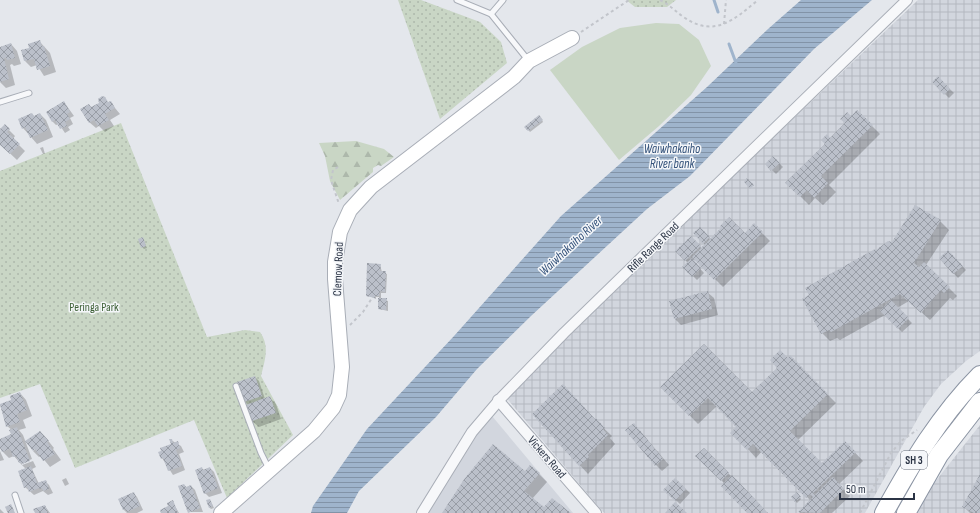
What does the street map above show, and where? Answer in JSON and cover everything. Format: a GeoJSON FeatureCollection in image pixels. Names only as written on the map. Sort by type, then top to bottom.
{"type":"FeatureCollection","features":[{"type":"Feature","properties":{"kind":"highway","name":"SH 3"},"geometry":{"type":"LineString","coordinates":[[884,513],[920,451],[949,409],[980,375]]}},
{"type":"Feature","properties":{"kind":"highway","name":"SH 3"},"geometry":{"type":"LineString","coordinates":[[906,513],[939,455],[980,402]]}},
{"type":"Feature","properties":{"kind":"street","name":"Rifle Range Road"},"geometry":{"type":"LineString","coordinates":[[422,513],[472,432],[498,400],[569,328],[907,0]]}},
{"type":"Feature","properties":{"kind":"street","name":"Clemow Road"},"geometry":{"type":"LineString","coordinates":[[221,513],[314,431],[333,408],[339,395],[342,367],[335,262],[340,232],[350,210],[371,187],[514,77],[529,61],[572,38]]}},
{"type":"Feature","properties":{"kind":"street","name":"Vickers Road"},"geometry":{"type":"LineString","coordinates":[[498,400],[596,513]]}},
{"type":"Feature","properties":{"kind":"lane"},"geometry":{"type":"LineString","coordinates":[[457,0],[491,14],[529,61]]}},
{"type":"Feature","properties":{"kind":"lane"},"geometry":{"type":"LineString","coordinates":[[491,14],[503,0]]}},
{"type":"Feature","properties":{"kind":"lane"},"geometry":{"type":"LineString","coordinates":[[0,102],[29,93]]}},
{"type":"Feature","properties":{"kind":"lane"},"geometry":{"type":"LineString","coordinates":[[236,386],[261,453],[270,470]]}},
{"type":"Feature","properties":{"kind":"lane"},"geometry":{"type":"LineString","coordinates":[[15,495],[21,513]]}},
{"type":"Feature","properties":{"kind":"path"},"geometry":{"type":"LineString","coordinates":[[572,38],[629,0]]}},
{"type":"Feature","properties":{"kind":"path"},"geometry":{"type":"LineString","coordinates":[[660,0],[700,26],[720,26],[758,0]]}},
{"type":"Feature","properties":{"kind":"path"},"geometry":{"type":"LineString","coordinates":[[724,24],[726,0]]}},
{"type":"Feature","properties":{"kind":"path"},"geometry":{"type":"LineString","coordinates":[[338,167],[333,170],[331,180],[338,201]]}},
{"type":"Feature","properties":{"kind":"path"},"geometry":{"type":"LineString","coordinates":[[348,327],[363,312],[372,298]]}},
{"type":"Feature","properties":{"kind":"shaded area"},"geometry":{"type":"Polygon","coordinates":[[[918,0],[980,0],[980,351],[966,361],[941,384],[924,407],[865,513],[604,513],[509,401],[506,392],[918,0]]]}},
{"type":"Feature","properties":{"kind":"shaded area"},"geometry":{"type":"Polygon","coordinates":[[[492,416],[573,513],[424,513],[457,455],[492,416]]]}},
{"type":"Feature","properties":{"kind":"shaded area"},"geometry":{"type":"Polygon","coordinates":[[[980,425],[980,513],[915,513],[931,487],[980,425]]]}},
{"type":"Feature","properties":{"kind":"green space"},"geometry":{"type":"Polygon","coordinates":[[[398,0],[421,0],[480,22],[501,42],[507,63],[440,119],[398,0]]]}},
{"type":"Feature","properties":{"kind":"green space"},"geometry":{"type":"Polygon","coordinates":[[[626,0],[676,0],[667,7],[635,7],[626,0]]]}},
{"type":"Feature","properties":{"kind":"green space"},"geometry":{"type":"Polygon","coordinates":[[[656,23],[679,24],[699,40],[711,66],[691,95],[659,126],[619,160],[550,70],[582,47],[620,28],[656,23]]]}},
{"type":"Feature","properties":{"kind":"green space","name":"Peringa Park"},"geometry":{"type":"Polygon","coordinates":[[[121,123],[207,337],[245,330],[260,332],[266,348],[261,376],[293,435],[227,498],[194,420],[75,468],[40,384],[0,398],[0,171],[121,123]]]}},
{"type":"Feature","properties":{"kind":"green space"},"geometry":{"type":"Polygon","coordinates":[[[356,141],[384,149],[394,157],[381,166],[378,165],[373,168],[373,172],[340,200],[330,181],[325,156],[319,143],[356,141]]]}},
{"type":"Feature","properties":{"kind":"water","name":"Waiwhakaiho River bank"},"geometry":{"type":"Polygon","coordinates":[[[801,0],[872,0],[814,49],[690,176],[647,209],[531,316],[477,369],[436,417],[359,491],[347,513],[311,513],[313,506],[367,429],[454,336],[561,216],[707,87],[801,0]]]}},
{"type":"Feature","properties":{"kind":"building"},"geometry":{"type":"Polygon","coordinates":[[[40,40],[42,46],[44,46],[50,66],[37,70],[34,59],[24,61],[21,50],[29,48],[28,44],[40,40]]]}},
{"type":"Feature","properties":{"kind":"building"},"geometry":{"type":"Polygon","coordinates":[[[11,43],[15,58],[7,60],[4,58],[9,79],[0,82],[0,47],[11,43]]]}},
{"type":"Feature","properties":{"kind":"building"},"geometry":{"type":"Polygon","coordinates":[[[938,76],[950,89],[944,95],[932,82],[938,76]]]}},
{"type":"Feature","properties":{"kind":"building"},"geometry":{"type":"Polygon","coordinates":[[[102,96],[105,97],[108,102],[111,101],[115,108],[105,114],[109,120],[98,126],[94,120],[89,123],[80,109],[89,104],[91,107],[99,103],[98,99],[102,96]]]}},
{"type":"Feature","properties":{"kind":"building"},"geometry":{"type":"Polygon","coordinates":[[[64,101],[70,112],[67,114],[70,119],[65,122],[67,126],[60,129],[55,120],[52,122],[46,112],[64,101]]]}},
{"type":"Feature","properties":{"kind":"building"},"geometry":{"type":"Polygon","coordinates":[[[857,110],[873,125],[821,176],[828,183],[814,198],[807,190],[800,197],[785,183],[825,144],[821,140],[827,134],[830,138],[845,123],[840,119],[847,112],[851,116],[857,110]]]}},
{"type":"Feature","properties":{"kind":"building"},"geometry":{"type":"Polygon","coordinates":[[[32,113],[34,116],[40,113],[48,130],[30,138],[25,127],[22,129],[18,119],[32,113]]]}},
{"type":"Feature","properties":{"kind":"building"},"geometry":{"type":"Polygon","coordinates":[[[539,115],[543,120],[528,131],[524,127],[539,115]]]}},
{"type":"Feature","properties":{"kind":"building"},"geometry":{"type":"Polygon","coordinates":[[[5,124],[10,129],[7,132],[20,144],[10,154],[0,145],[0,129],[5,124]]]}},
{"type":"Feature","properties":{"kind":"building"},"geometry":{"type":"Polygon","coordinates":[[[773,156],[780,163],[771,171],[765,164],[773,156]]]}},
{"type":"Feature","properties":{"kind":"building"},"geometry":{"type":"Polygon","coordinates":[[[747,178],[754,185],[750,189],[744,182],[747,178]]]}},
{"type":"Feature","properties":{"kind":"building"},"geometry":{"type":"Polygon","coordinates":[[[915,205],[941,220],[914,263],[919,267],[924,262],[950,287],[944,293],[941,290],[921,313],[900,294],[831,332],[829,330],[821,334],[802,299],[809,295],[805,288],[875,249],[876,250],[888,241],[892,242],[915,205]]]}},
{"type":"Feature","properties":{"kind":"building"},"geometry":{"type":"Polygon","coordinates":[[[729,217],[745,233],[754,223],[763,232],[714,280],[692,257],[721,228],[720,226],[729,217]]]}},
{"type":"Feature","properties":{"kind":"building"},"geometry":{"type":"Polygon","coordinates":[[[700,227],[710,237],[703,244],[693,233],[700,227]]]}},
{"type":"Feature","properties":{"kind":"building"},"geometry":{"type":"Polygon","coordinates":[[[691,236],[701,246],[685,261],[675,251],[691,236]]]}},
{"type":"Feature","properties":{"kind":"building"},"geometry":{"type":"Polygon","coordinates":[[[143,237],[146,246],[141,248],[138,239],[143,237]]]}},
{"type":"Feature","properties":{"kind":"building"},"geometry":{"type":"Polygon","coordinates":[[[948,250],[963,266],[953,274],[939,258],[948,250]]]}},
{"type":"Feature","properties":{"kind":"building"},"geometry":{"type":"Polygon","coordinates":[[[692,258],[701,268],[692,277],[682,267],[692,258]]]}},
{"type":"Feature","properties":{"kind":"building"},"geometry":{"type":"Polygon","coordinates":[[[367,263],[381,264],[380,271],[386,271],[385,292],[380,291],[379,296],[375,296],[375,298],[366,296],[367,263]]]}},
{"type":"Feature","properties":{"kind":"building"},"geometry":{"type":"Polygon","coordinates":[[[708,291],[712,309],[674,319],[669,301],[708,291]]]}},
{"type":"Feature","properties":{"kind":"building"},"geometry":{"type":"Polygon","coordinates":[[[378,298],[387,298],[386,310],[378,309],[378,298]]]}},
{"type":"Feature","properties":{"kind":"building"},"geometry":{"type":"Polygon","coordinates":[[[891,300],[909,318],[898,329],[880,311],[891,300]]]}},
{"type":"Feature","properties":{"kind":"building"},"geometry":{"type":"Polygon","coordinates":[[[704,344],[752,392],[777,368],[770,360],[780,350],[788,358],[790,355],[828,394],[790,431],[822,463],[845,441],[856,452],[813,493],[815,495],[833,477],[844,489],[820,513],[798,512],[813,497],[810,494],[806,498],[753,444],[747,450],[730,433],[736,427],[708,398],[689,416],[660,387],[704,344]]]}},
{"type":"Feature","properties":{"kind":"building"},"geometry":{"type":"Polygon","coordinates":[[[255,376],[262,396],[244,402],[237,382],[255,376]]]}},
{"type":"Feature","properties":{"kind":"building"},"geometry":{"type":"Polygon","coordinates":[[[563,384],[605,428],[603,429],[608,435],[579,466],[532,414],[563,384]]]}},
{"type":"Feature","properties":{"kind":"building"},"geometry":{"type":"Polygon","coordinates":[[[20,392],[27,410],[17,414],[20,422],[6,427],[0,404],[11,400],[10,396],[20,392]]]}},
{"type":"Feature","properties":{"kind":"building"},"geometry":{"type":"Polygon","coordinates":[[[270,396],[276,413],[252,421],[246,405],[270,396]]]}},
{"type":"Feature","properties":{"kind":"building"},"geometry":{"type":"Polygon","coordinates":[[[634,423],[663,459],[655,466],[625,430],[634,423]]]}},
{"type":"Feature","properties":{"kind":"building"},"geometry":{"type":"Polygon","coordinates":[[[17,427],[30,461],[22,464],[19,463],[16,456],[13,457],[10,449],[2,452],[0,448],[0,439],[11,434],[9,430],[17,427]]]}},
{"type":"Feature","properties":{"kind":"building"},"geometry":{"type":"Polygon","coordinates":[[[40,431],[49,441],[47,442],[55,454],[43,461],[35,449],[33,451],[25,441],[40,431]]]}},
{"type":"Feature","properties":{"kind":"building"},"geometry":{"type":"Polygon","coordinates":[[[169,439],[172,439],[173,443],[178,441],[180,448],[176,450],[182,466],[168,471],[163,458],[161,459],[158,452],[161,451],[160,448],[171,444],[169,439]]]}},
{"type":"Feature","properties":{"kind":"building"},"geometry":{"type":"Polygon","coordinates":[[[493,444],[525,471],[530,465],[540,473],[524,491],[544,507],[552,498],[571,513],[442,513],[465,478],[493,444]]]}},
{"type":"Feature","properties":{"kind":"building"},"geometry":{"type":"Polygon","coordinates":[[[704,448],[729,473],[721,481],[695,456],[704,448]]]}},
{"type":"Feature","properties":{"kind":"building"},"geometry":{"type":"Polygon","coordinates":[[[31,466],[37,483],[46,480],[49,489],[43,491],[42,488],[39,488],[29,492],[27,487],[24,488],[18,471],[31,466]]]}},
{"type":"Feature","properties":{"kind":"building"},"geometry":{"type":"Polygon","coordinates":[[[202,467],[203,470],[210,467],[218,488],[204,494],[195,470],[202,467]]]}},
{"type":"Feature","properties":{"kind":"building"},"geometry":{"type":"Polygon","coordinates":[[[980,474],[980,513],[974,513],[962,507],[980,474]]]}},
{"type":"Feature","properties":{"kind":"building"},"geometry":{"type":"Polygon","coordinates":[[[732,475],[768,513],[747,513],[721,486],[732,475]]]}},
{"type":"Feature","properties":{"kind":"building"},"geometry":{"type":"Polygon","coordinates":[[[675,478],[686,489],[675,501],[663,490],[675,478]]]}},
{"type":"Feature","properties":{"kind":"building"},"geometry":{"type":"Polygon","coordinates":[[[184,484],[186,487],[191,485],[200,508],[188,513],[178,486],[184,484]]]}},
{"type":"Feature","properties":{"kind":"building"},"geometry":{"type":"Polygon","coordinates":[[[134,492],[140,506],[127,512],[125,509],[123,510],[118,499],[134,492]]]}},
{"type":"Feature","properties":{"kind":"building"},"geometry":{"type":"Polygon","coordinates":[[[797,492],[801,497],[795,502],[791,497],[797,492]]]}},
{"type":"Feature","properties":{"kind":"building"},"geometry":{"type":"Polygon","coordinates":[[[210,499],[213,506],[209,508],[206,500],[210,499]]]}},
{"type":"Feature","properties":{"kind":"building"},"geometry":{"type":"Polygon","coordinates":[[[173,500],[178,513],[161,513],[160,510],[168,506],[167,503],[173,500]]]}},
{"type":"Feature","properties":{"kind":"building"},"geometry":{"type":"Polygon","coordinates":[[[675,502],[687,513],[665,513],[675,502]]]}},
{"type":"Feature","properties":{"kind":"building"},"geometry":{"type":"Polygon","coordinates":[[[11,504],[15,513],[8,513],[5,507],[11,504]]]}},
{"type":"Feature","properties":{"kind":"building"},"geometry":{"type":"Polygon","coordinates":[[[45,505],[48,513],[35,513],[33,509],[45,505]]]}},
{"type":"Feature","properties":{"kind":"waterway"},"geometry":{"type":"LineString","coordinates":[[714,0],[718,12]]}},
{"type":"Feature","properties":{"kind":"waterway"},"geometry":{"type":"LineString","coordinates":[[729,44],[736,63]]}},
{"type":"Feature","properties":{"kind":"water label","name":"Waiwhakaiho River"},"geometry":{"type":"Point","coordinates":[570,245]}}]}
